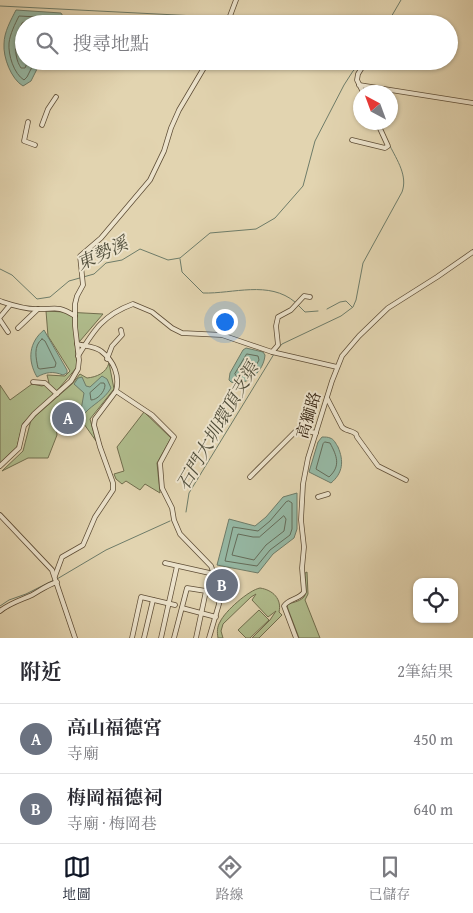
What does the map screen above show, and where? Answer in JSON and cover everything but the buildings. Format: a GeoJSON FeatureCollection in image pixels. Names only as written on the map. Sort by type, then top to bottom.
{"type":"FeatureCollection","features":[{"type":"Feature","properties":{"kind":"street"},"geometry":{"type":"LineString","coordinates":[[230,15],[236,0]]}},
{"type":"Feature","properties":{"kind":"street"},"geometry":{"type":"LineString","coordinates":[[0,466],[19,448],[24,426],[34,414],[71,381],[78,369],[75,316],[77,296],[83,285],[80,256],[101,238],[150,180],[164,151],[179,110],[203,70]]}},
{"type":"Feature","properties":{"kind":"street"},"geometry":{"type":"LineString","coordinates":[[359,85],[357,80],[360,70]]}},
{"type":"Feature","properties":{"kind":"street"},"geometry":{"type":"LineString","coordinates":[[398,91],[473,103]]}},
{"type":"Feature","properties":{"kind":"street"},"geometry":{"type":"LineString","coordinates":[[42,125],[48,109],[56,97]]}},
{"type":"Feature","properties":{"kind":"street"},"geometry":{"type":"LineString","coordinates":[[28,122],[24,141],[35,144]]}},
{"type":"Feature","properties":{"kind":"street"},"geometry":{"type":"LineString","coordinates":[[352,140],[387,148],[388,146],[381,130]]}},
{"type":"Feature","properties":{"kind":"street","name":"高獅路"},"geometry":{"type":"LineString","coordinates":[[296,638],[284,606],[289,601],[300,598],[304,592],[302,568],[304,547],[302,520],[303,484],[308,458],[337,367],[348,348],[384,311],[437,278],[473,252]]}},
{"type":"Feature","properties":{"kind":"street"},"geometry":{"type":"LineString","coordinates":[[272,352],[278,345],[276,326],[278,317],[291,310],[304,296],[310,297]]}},
{"type":"Feature","properties":{"kind":"street"},"geometry":{"type":"LineString","coordinates":[[0,301],[10,305],[38,309],[53,308],[65,310],[75,316]]}},
{"type":"Feature","properties":{"kind":"street"},"geometry":{"type":"LineString","coordinates":[[78,356],[91,335],[110,314],[133,304],[148,310],[182,333],[222,335],[272,352],[337,367]]}},
{"type":"Feature","properties":{"kind":"street"},"geometry":{"type":"LineString","coordinates":[[8,332],[0,318],[10,305]]}},
{"type":"Feature","properties":{"kind":"street"},"geometry":{"type":"LineString","coordinates":[[18,328],[38,309]]}},
{"type":"Feature","properties":{"kind":"street"},"geometry":{"type":"LineString","coordinates":[[108,359],[112,346],[122,334],[121,330]]}},
{"type":"Feature","properties":{"kind":"street"},"geometry":{"type":"LineString","coordinates":[[0,610],[33,594],[56,579],[62,557],[83,545],[95,517],[113,490],[112,475],[100,446],[94,419],[116,392],[118,386],[116,370],[101,351],[77,344]]}},
{"type":"Feature","properties":{"kind":"street"},"geometry":{"type":"LineString","coordinates":[[34,382],[46,384],[57,394]]}},
{"type":"Feature","properties":{"kind":"street"},"geometry":{"type":"LineString","coordinates":[[116,392],[148,412],[174,437],[160,463],[162,488],[172,508],[174,520],[180,534],[211,566],[214,574],[219,598],[216,617],[209,638]]}},
{"type":"Feature","properties":{"kind":"street"},"geometry":{"type":"LineString","coordinates":[[327,398],[343,429],[355,433],[378,466],[406,480]]}},
{"type":"Feature","properties":{"kind":"street"},"geometry":{"type":"LineString","coordinates":[[250,477],[298,429],[316,433]]}},
{"type":"Feature","properties":{"kind":"street"},"geometry":{"type":"LineString","coordinates":[[318,496],[328,494]]}},
{"type":"Feature","properties":{"kind":"street"},"geometry":{"type":"LineString","coordinates":[[0,515],[48,565],[56,579],[75,638]]}},
{"type":"Feature","properties":{"kind":"street"},"geometry":{"type":"LineString","coordinates":[[165,563],[214,574]]}},
{"type":"Feature","properties":{"kind":"street"},"geometry":{"type":"LineString","coordinates":[[161,638],[177,566]]}},
{"type":"Feature","properties":{"kind":"street"},"geometry":{"type":"LineString","coordinates":[[174,638],[187,588],[206,591],[196,638]]}},
{"type":"Feature","properties":{"kind":"street"},"geometry":{"type":"LineString","coordinates":[[132,638],[141,597],[175,605]]}},
{"type":"Feature","properties":{"kind":"street"},"geometry":{"type":"LineString","coordinates":[[144,638],[153,600]]}},
{"type":"Feature","properties":{"kind":"street"},"geometry":{"type":"LineString","coordinates":[[182,608],[216,617]]}},
{"type":"Feature","properties":{"kind":"shaded area"},"geometry":{"type":"Polygon","coordinates":[[[46,311],[103,314],[80,341],[75,341],[77,367],[55,393],[23,423],[17,447],[0,463],[0,385],[10,400],[32,384],[42,386],[49,383],[47,375],[65,376],[70,371],[48,336],[46,311]]]}},
{"type":"Feature","properties":{"kind":"shaded area"},"geometry":{"type":"Polygon","coordinates":[[[109,363],[114,389],[90,419],[96,441],[84,424],[80,413],[74,410],[62,417],[64,422],[56,426],[57,435],[48,458],[28,458],[2,471],[23,451],[31,420],[72,384],[80,374],[87,378],[94,377],[103,372],[109,363]]]}},
{"type":"Feature","properties":{"kind":"shaded area"},"geometry":{"type":"Polygon","coordinates":[[[144,412],[171,438],[157,463],[160,493],[145,484],[140,490],[126,481],[122,484],[116,479],[114,474],[124,471],[117,447],[144,412]]]}},
{"type":"Feature","properties":{"kind":"shaded area"},"geometry":{"type":"Polygon","coordinates":[[[307,572],[308,594],[305,600],[320,638],[299,638],[287,605],[305,596],[305,573],[307,572]]]}},
{"type":"Feature","properties":{"kind":"shaded area"},"geometry":{"type":"Polygon","coordinates":[[[260,588],[276,596],[280,607],[279,612],[282,615],[259,638],[252,638],[276,611],[268,617],[252,600],[256,594],[223,624],[221,631],[223,638],[218,638],[218,626],[227,612],[244,597],[260,588]]]}},
{"type":"Feature","properties":{"kind":"shaded area"},"geometry":{"type":"Polygon","coordinates":[[[259,610],[269,620],[250,638],[246,638],[238,630],[259,610]]]}},
{"type":"Feature","properties":{"kind":"water"},"geometry":{"type":"Polygon","coordinates":[[[16,10],[61,13],[62,15],[15,15],[15,70],[36,70],[31,81],[23,86],[11,73],[6,61],[4,40],[16,10]]]}},
{"type":"Feature","properties":{"kind":"water"},"geometry":{"type":"Polygon","coordinates":[[[44,330],[67,370],[67,373],[63,375],[50,373],[37,377],[34,371],[31,352],[35,340],[44,330]]]}},
{"type":"Feature","properties":{"kind":"water"},"geometry":{"type":"Polygon","coordinates":[[[246,348],[263,352],[265,355],[262,367],[249,380],[237,383],[231,382],[229,380],[230,373],[246,348]]]}},
{"type":"Feature","properties":{"kind":"water"},"geometry":{"type":"Polygon","coordinates":[[[102,376],[107,379],[111,388],[102,399],[83,414],[81,410],[84,393],[74,384],[78,378],[82,377],[86,386],[90,387],[102,376]]]}},
{"type":"Feature","properties":{"kind":"water"},"geometry":{"type":"Polygon","coordinates":[[[322,437],[334,440],[342,462],[338,475],[331,483],[309,472],[318,442],[322,437]]]}},
{"type":"Feature","properties":{"kind":"water"},"geometry":{"type":"Polygon","coordinates":[[[297,493],[297,529],[294,538],[273,554],[258,573],[217,565],[229,519],[255,526],[266,517],[283,497],[297,493]]]}},
{"type":"Feature","properties":{"kind":"waterway","name":"石門大圳環頂支渠"},"geometry":{"type":"LineString","coordinates":[[392,15],[401,0]]}},
{"type":"Feature","properties":{"kind":"waterway"},"geometry":{"type":"LineString","coordinates":[[0,6],[176,15]]}},
{"type":"Feature","properties":{"kind":"waterway","name":"東勢溪"},"geometry":{"type":"LineString","coordinates":[[0,269],[12,275],[37,299],[50,297],[69,281],[94,274],[106,263],[122,260],[140,249],[168,260],[180,258],[210,233],[256,229],[275,218],[303,186],[315,141],[344,85],[354,70]]}},
{"type":"Feature","properties":{"kind":"waterway","name":"石門大圳環頂支渠"},"geometry":{"type":"LineString","coordinates":[[276,351],[282,344],[341,316],[353,307],[363,263],[402,192],[403,174],[390,146]]}},
{"type":"Feature","properties":{"kind":"waterway","name":"石門大圳環頂支渠"},"geometry":{"type":"LineString","coordinates":[[180,259],[182,272],[203,293],[250,290],[274,291],[285,295],[295,302]]}},
{"type":"Feature","properties":{"kind":"waterway","name":"石門大圳環頂支渠"},"geometry":{"type":"LineString","coordinates":[[327,309],[346,301],[352,307]]}},
{"type":"Feature","properties":{"kind":"waterway","name":"石門大圳環頂支渠"},"geometry":{"type":"LineString","coordinates":[[298,305],[305,312],[318,311]]}},
{"type":"Feature","properties":{"kind":"waterway","name":"石門大圳環頂支渠"},"geometry":{"type":"LineString","coordinates":[[186,512],[189,493],[274,354]]}},
{"type":"Feature","properties":{"kind":"waterway","name":"石門大圳環頂支渠"},"geometry":{"type":"LineString","coordinates":[[57,579],[106,550],[170,521]]}},
{"type":"Feature","properties":{"kind":"waterway","name":"石門大圳環頂支渠"},"geometry":{"type":"LineString","coordinates":[[0,606],[9,600],[54,580]]}},
{"type":"Feature","properties":{"kind":"place","name":"高山福德宮"},"geometry":{"type":"Point","coordinates":[68,418]}},
{"type":"Feature","properties":{"kind":"place","name":"梅岡福德祠"},"geometry":{"type":"Point","coordinates":[222,585]}}]}
